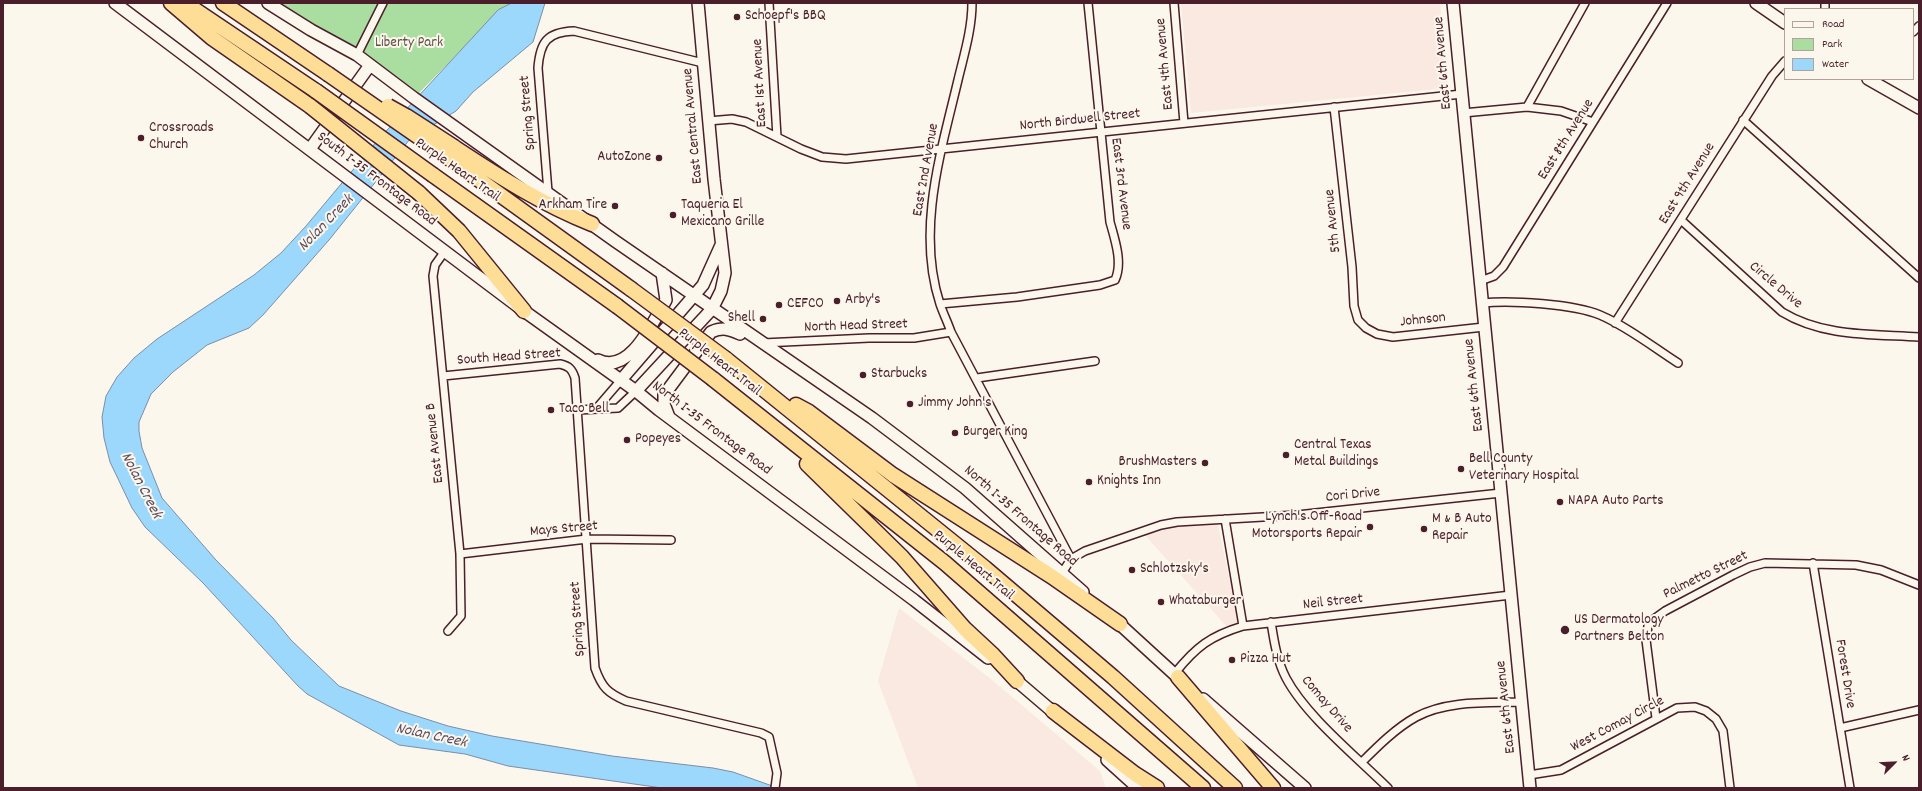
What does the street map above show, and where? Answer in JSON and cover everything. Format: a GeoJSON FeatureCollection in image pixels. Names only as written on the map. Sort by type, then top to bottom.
{"type":"FeatureCollection","features":[{"type":"Feature","properties":{"kind":"highway"},"geometry":{"type":"LineString","coordinates":[[171,3],[212,38],[310,106],[419,193],[459,231],[524,311]]}},
{"type":"Feature","properties":{"kind":"highway","name":"Purple Heart Trail"},"geometry":{"type":"LineString","coordinates":[[185,3],[316,91],[617,306],[713,379],[945,563],[1203,788]]}},
{"type":"Feature","properties":{"kind":"highway"},"geometry":{"type":"LineString","coordinates":[[223,3],[332,76],[406,116],[452,152],[568,215],[592,224]]}},
{"type":"Feature","properties":{"kind":"highway","name":"Purple Heart Trail"},"geometry":{"type":"LineString","coordinates":[[452,152],[631,289],[726,358],[985,568],[1113,677],[1234,788]]}},
{"type":"Feature","properties":{"kind":"highway"},"geometry":{"type":"LineString","coordinates":[[756,382],[809,412],[910,487],[1051,576],[1120,624]]}},
{"type":"Feature","properties":{"kind":"highway"},"geometry":{"type":"LineString","coordinates":[[751,409],[902,557],[965,629],[993,654],[1017,681]]}},
{"type":"Feature","properties":{"kind":"highway"},"geometry":{"type":"LineString","coordinates":[[1176,675],[1273,788]]}},
{"type":"Feature","properties":{"kind":"highway"},"geometry":{"type":"LineString","coordinates":[[1053,711],[1135,774],[1157,788]]}},
{"type":"Feature","properties":{"kind":"main road","name":"South I-35 Frontage Road"},"geometry":{"type":"LineString","coordinates":[[115,3],[524,311],[621,380]]}},
{"type":"Feature","properties":{"kind":"main road"},"geometry":{"type":"LineString","coordinates":[[268,3],[311,30],[357,55],[447,122],[548,192],[694,297]]}},
{"type":"Feature","properties":{"kind":"main road","name":"East Central Avenue"},"geometry":{"type":"LineString","coordinates":[[636,391],[712,309],[721,291],[725,273],[708,121],[698,3]]}},
{"type":"Feature","properties":{"kind":"main road","name":"East 6th Avenue"},"geometry":{"type":"LineString","coordinates":[[1453,3],[1530,788]]}},
{"type":"Feature","properties":{"kind":"main road"},"geometry":{"type":"LineString","coordinates":[[1756,3],[1784,22]]}},
{"type":"Feature","properties":{"kind":"main road"},"geometry":{"type":"LineString","coordinates":[[310,149],[370,65]]}},
{"type":"Feature","properties":{"kind":"main road"},"geometry":{"type":"LineString","coordinates":[[1870,80],[1919,108]]}},
{"type":"Feature","properties":{"kind":"main road","name":"East Central Avenue"},"geometry":{"type":"LineString","coordinates":[[621,380],[694,297],[710,273],[721,245]]}},
{"type":"Feature","properties":{"kind":"main road"},"geometry":{"type":"LineString","coordinates":[[575,348],[601,362],[612,364],[622,361],[632,354],[666,300],[662,273]]}},
{"type":"Feature","properties":{"kind":"main road","name":"North I-35 Frontage Road"},"geometry":{"type":"LineString","coordinates":[[694,297],[872,418],[965,488],[1305,788]]}},
{"type":"Feature","properties":{"kind":"main road"},"geometry":{"type":"LineString","coordinates":[[669,418],[664,404],[664,395],[711,332],[719,328],[727,328],[760,343]]}},
{"type":"Feature","properties":{"kind":"main road","name":"North I-35 Frontage Road"},"geometry":{"type":"LineString","coordinates":[[621,380],[669,418],[914,600],[1017,681],[1053,711],[1138,788]]}},
{"type":"Feature","properties":{"kind":"street"},"geometry":{"type":"LineString","coordinates":[[357,55],[383,3]]}},
{"type":"Feature","properties":{"kind":"street","name":"East 1st Avenue"},"geometry":{"type":"LineString","coordinates":[[769,3],[777,137]]}},
{"type":"Feature","properties":{"kind":"street","name":"East 2nd Avenue"},"geometry":{"type":"LineString","coordinates":[[972,3],[968,34],[932,201],[930,232],[935,282],[940,304],[951,332],[977,378],[1071,559]]}},
{"type":"Feature","properties":{"kind":"street","name":"East 3rd Avenue"},"geometry":{"type":"LineString","coordinates":[[940,304],[1017,297],[1100,285],[1115,280],[1119,272],[1116,247],[1110,222],[1088,3]]}},
{"type":"Feature","properties":{"kind":"street","name":"East 4th Avenue"},"geometry":{"type":"LineString","coordinates":[[1174,3],[1184,123]]}},
{"type":"Feature","properties":{"kind":"street"},"geometry":{"type":"LineString","coordinates":[[1527,107],[1585,3]]}},
{"type":"Feature","properties":{"kind":"street","name":"East 8th Avenue"},"geometry":{"type":"LineString","coordinates":[[1480,281],[1494,276],[1503,267],[1667,3]]}},
{"type":"Feature","properties":{"kind":"street","name":"Spring Street"},"geometry":{"type":"LineString","coordinates":[[548,192],[538,68],[540,49],[550,36],[562,31],[574,31],[703,63]]}},
{"type":"Feature","properties":{"kind":"street","name":"East 9th Avenue"},"geometry":{"type":"LineString","coordinates":[[1615,323],[1743,120],[1772,76],[1784,62]]}},
{"type":"Feature","properties":{"kind":"street","name":"North Birdwell Street"},"geometry":{"type":"LineString","coordinates":[[708,121],[732,119],[746,122],[801,149],[815,154],[846,159],[1462,94]]}},
{"type":"Feature","properties":{"kind":"street","name":"5th Avenue"},"geometry":{"type":"LineString","coordinates":[[1334,107],[1352,267],[1354,306],[1358,320],[1366,328]]}},
{"type":"Feature","properties":{"kind":"street"},"geometry":{"type":"LineString","coordinates":[[1463,114],[1527,107],[1561,111],[1593,122]]}},
{"type":"Feature","properties":{"kind":"street"},"geometry":{"type":"LineString","coordinates":[[1743,120],[1919,278]]}},
{"type":"Feature","properties":{"kind":"street","name":"Circle Drive"},"geometry":{"type":"LineString","coordinates":[[1681,220],[1782,312],[1798,322],[1834,332],[1919,337]]}},
{"type":"Feature","properties":{"kind":"street","name":"East Avenue B"},"geometry":{"type":"LineString","coordinates":[[445,251],[435,265],[433,276],[460,554],[461,616],[448,631]]}},
{"type":"Feature","properties":{"kind":"street"},"geometry":{"type":"LineString","coordinates":[[1482,303],[1497,302],[1580,308],[1615,323],[1678,363]]}},
{"type":"Feature","properties":{"kind":"street","name":"Johnson"},"geometry":{"type":"LineString","coordinates":[[1366,328],[1377,334],[1393,337],[1484,327]]}},
{"type":"Feature","properties":{"kind":"street","name":"North Head Street"},"geometry":{"type":"LineString","coordinates":[[760,343],[869,338],[914,338],[951,332]]}},
{"type":"Feature","properties":{"kind":"street"},"geometry":{"type":"LineString","coordinates":[[977,378],[1095,361]]}},
{"type":"Feature","properties":{"kind":"street","name":"South Head Street"},"geometry":{"type":"LineString","coordinates":[[443,376],[560,364],[568,365],[573,373]]}},
{"type":"Feature","properties":{"kind":"street","name":"Spring Street"},"geometry":{"type":"LineString","coordinates":[[573,373],[578,410],[595,668],[601,683],[612,694],[626,701],[761,733],[769,737],[777,773],[776,786]]}},
{"type":"Feature","properties":{"kind":"street","name":"East Central Avenue"},"geometry":{"type":"LineString","coordinates":[[596,409],[621,380]]}},
{"type":"Feature","properties":{"kind":"street","name":"East Central Avenue"},"geometry":{"type":"LineString","coordinates":[[578,410],[618,408],[636,391]]}},
{"type":"Feature","properties":{"kind":"street","name":"Cori Drive"},"geometry":{"type":"LineString","coordinates":[[1071,559],[1085,551],[1161,525],[1194,520],[1296,515],[1501,494]]}},
{"type":"Feature","properties":{"kind":"street"},"geometry":{"type":"LineString","coordinates":[[1225,519],[1243,626]]}},
{"type":"Feature","properties":{"kind":"street","name":"Mays Street"},"geometry":{"type":"LineString","coordinates":[[460,554],[587,539],[671,540]]}},
{"type":"Feature","properties":{"kind":"street"},"geometry":{"type":"LineString","coordinates":[[1062,573],[1071,559]]}},
{"type":"Feature","properties":{"kind":"street","name":"Palmetto Street"},"geometry":{"type":"LineString","coordinates":[[1656,718],[1646,640],[1647,630],[1651,621],[1672,607],[1750,567],[1765,563],[1813,563],[1869,566],[1919,585]]}},
{"type":"Feature","properties":{"kind":"street","name":"Forest Drive"},"geometry":{"type":"LineString","coordinates":[[1813,563],[1850,788]]}},
{"type":"Feature","properties":{"kind":"street","name":"Neil Street"},"geometry":{"type":"LineString","coordinates":[[1176,675],[1197,648],[1219,635],[1243,626],[1511,595]]}},
{"type":"Feature","properties":{"kind":"street","name":"Comay Drive"},"geometry":{"type":"LineString","coordinates":[[1271,622],[1280,661],[1290,684],[1313,714],[1388,788]]}},
{"type":"Feature","properties":{"kind":"street"},"geometry":{"type":"LineString","coordinates":[[1362,762],[1376,748],[1405,724],[1429,712],[1447,707],[1476,703],[1522,702]]}},
{"type":"Feature","properties":{"kind":"street","name":"West Comay Circle"},"geometry":{"type":"LineString","coordinates":[[1529,775],[1561,770],[1656,718],[1677,708],[1686,706],[1706,711],[1716,719],[1724,731],[1730,788]]}},
{"type":"Feature","properties":{"kind":"street"},"geometry":{"type":"LineString","coordinates":[[1840,728],[1919,710]]}},
{"type":"Feature","properties":{"kind":"shaded area"},"geometry":{"type":"Polygon","coordinates":[[[1181,3],[1440,3],[1448,88],[1191,113],[1181,3]]]}},
{"type":"Feature","properties":{"kind":"shaded area"},"geometry":{"type":"Polygon","coordinates":[[[1168,525],[1218,525],[1238,620],[1235,626],[1228,628],[1145,535],[1168,525]]]}},
{"type":"Feature","properties":{"kind":"shaded area"},"geometry":{"type":"Polygon","coordinates":[[[899,608],[992,680],[1100,771],[1106,788],[918,788],[878,681],[899,608]]]}},
{"type":"Feature","properties":{"kind":"green space","name":"Liberty Park"},"geometry":{"type":"Polygon","coordinates":[[[275,3],[512,3],[498,10],[493,18],[414,98],[275,3]]]}},
{"type":"Feature","properties":{"kind":"water","name":"Nolan Creek"},"geometry":{"type":"Polygon","coordinates":[[[512,3],[545,3],[533,42],[473,92],[456,111],[410,139],[329,240],[263,315],[249,328],[207,345],[173,372],[151,394],[139,422],[142,448],[162,498],[216,560],[273,618],[291,640],[339,686],[401,711],[448,726],[492,736],[612,756],[713,768],[733,772],[778,788],[662,788],[508,766],[465,754],[399,745],[307,694],[298,686],[203,583],[145,527],[132,508],[110,462],[104,438],[102,417],[106,396],[117,377],[134,358],[157,339],[254,275],[281,253],[306,226],[377,141],[498,10],[512,3]]]}},
{"type":"Feature","properties":{"kind":"place","name":"Schoepf's BBQ"},"geometry":{"type":"Point","coordinates":[737,17]}},
{"type":"Feature","properties":{"kind":"place","name":"Crossroads Church"},"geometry":{"type":"Point","coordinates":[141,138]}},
{"type":"Feature","properties":{"kind":"place","name":"AutoZone"},"geometry":{"type":"Point","coordinates":[659,158]}},
{"type":"Feature","properties":{"kind":"place","name":"Arkham Tire"},"geometry":{"type":"Point","coordinates":[615,206]}},
{"type":"Feature","properties":{"kind":"place","name":"Taqueria El Mexicano Grille"},"geometry":{"type":"Point","coordinates":[673,215]}},
{"type":"Feature","properties":{"kind":"place","name":"Arby's"},"geometry":{"type":"Point","coordinates":[837,301]}},
{"type":"Feature","properties":{"kind":"place","name":"CEFCO"},"geometry":{"type":"Point","coordinates":[779,305]}},
{"type":"Feature","properties":{"kind":"place","name":"Shell"},"geometry":{"type":"Point","coordinates":[763,319]}},
{"type":"Feature","properties":{"kind":"place","name":"Starbucks"},"geometry":{"type":"Point","coordinates":[863,375]}},
{"type":"Feature","properties":{"kind":"place","name":"Jimmy John's"},"geometry":{"type":"Point","coordinates":[910,404]}},
{"type":"Feature","properties":{"kind":"place","name":"Taco Bell"},"geometry":{"type":"Point","coordinates":[551,410]}},
{"type":"Feature","properties":{"kind":"place","name":"Burger King"},"geometry":{"type":"Point","coordinates":[955,433]}},
{"type":"Feature","properties":{"kind":"place","name":"Popeyes"},"geometry":{"type":"Point","coordinates":[627,440]}},
{"type":"Feature","properties":{"kind":"place","name":"Central Texas Metal Buildings"},"geometry":{"type":"Point","coordinates":[1286,455]}},
{"type":"Feature","properties":{"kind":"place","name":"BrushMasters"},"geometry":{"type":"Point","coordinates":[1205,463]}},
{"type":"Feature","properties":{"kind":"place","name":"Bell County Veterinary Hospital"},"geometry":{"type":"Point","coordinates":[1461,469]}},
{"type":"Feature","properties":{"kind":"place","name":"Knights Inn"},"geometry":{"type":"Point","coordinates":[1089,482]}},
{"type":"Feature","properties":{"kind":"place","name":"NAPA Auto Parts"},"geometry":{"type":"Point","coordinates":[1560,502]}},
{"type":"Feature","properties":{"kind":"place","name":"Lynch's Off-Road Motorsports Repair"},"geometry":{"type":"Point","coordinates":[1370,527]}},
{"type":"Feature","properties":{"kind":"place","name":"M & B Auto Repair"},"geometry":{"type":"Point","coordinates":[1424,529]}},
{"type":"Feature","properties":{"kind":"place","name":"Schlotzsky's"},"geometry":{"type":"Point","coordinates":[1132,570]}},
{"type":"Feature","properties":{"kind":"place","name":"Whataburger"},"geometry":{"type":"Point","coordinates":[1161,602]}},
{"type":"Feature","properties":{"kind":"place","name":"US Dermatology Partners Belton"},"geometry":{"type":"Point","coordinates":[1565,630]}},
{"type":"Feature","properties":{"kind":"place","name":"Pizza Hut"},"geometry":{"type":"Point","coordinates":[1232,660]}}]}
